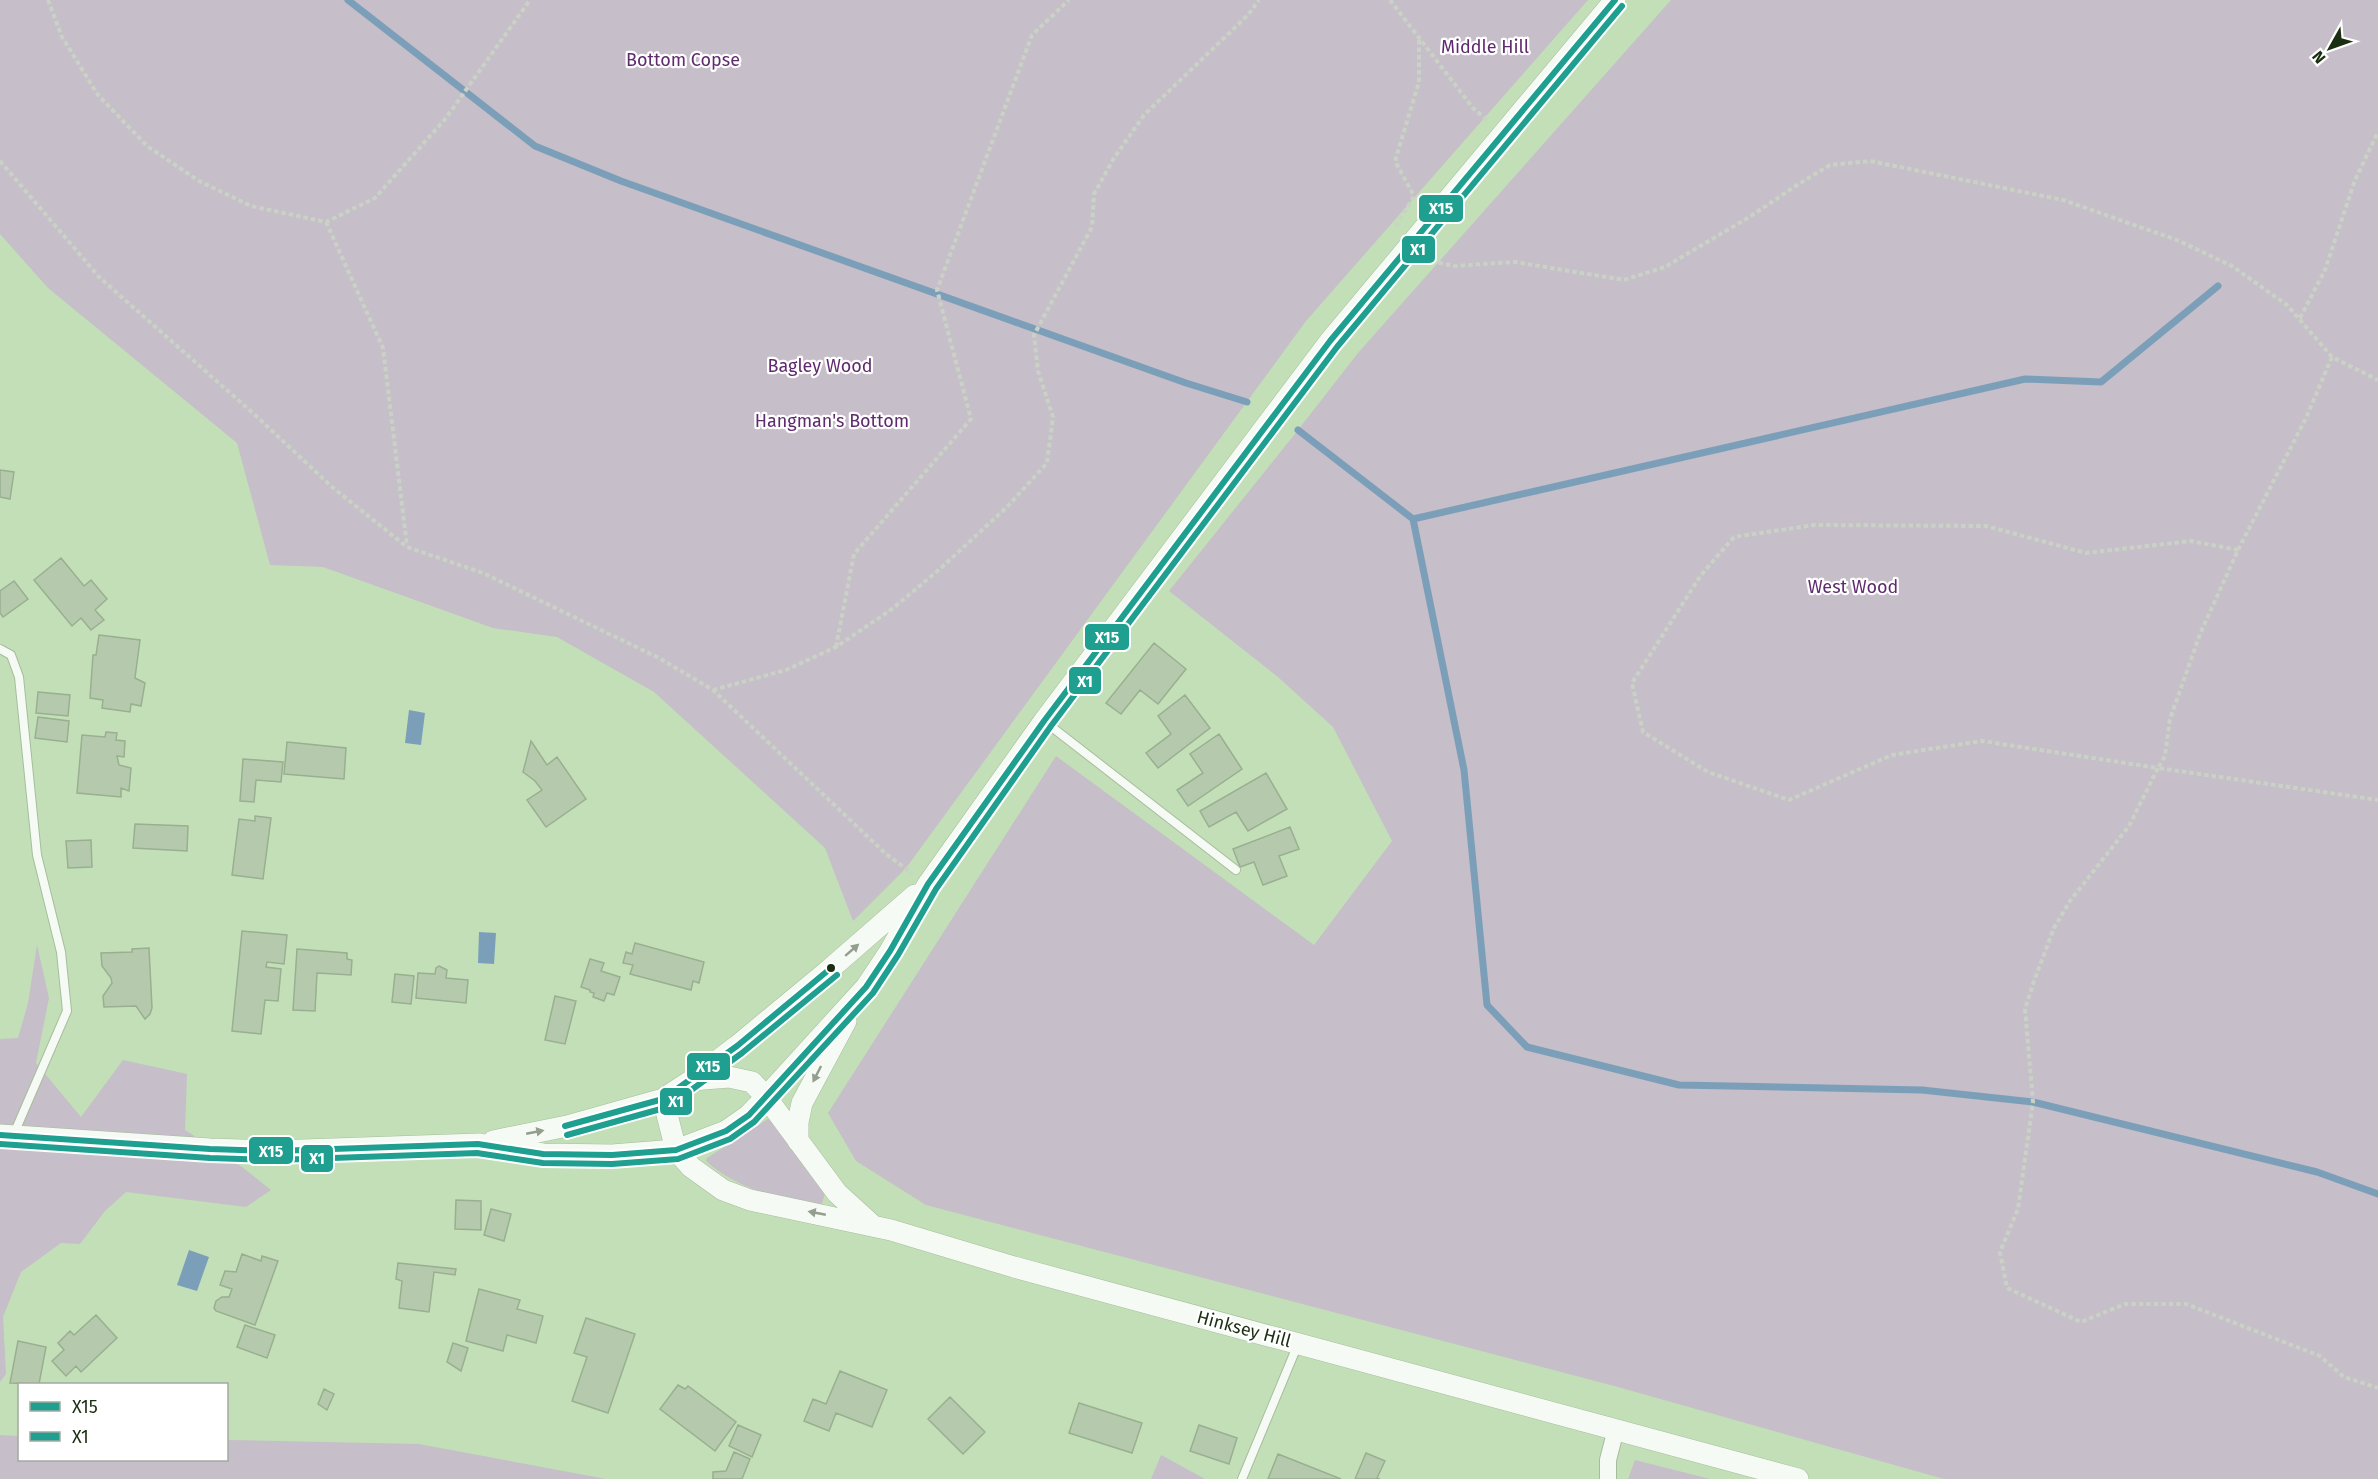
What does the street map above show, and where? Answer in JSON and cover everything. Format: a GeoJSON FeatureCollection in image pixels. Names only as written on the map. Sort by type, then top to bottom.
{"type":"FeatureCollection","features":[{"type":"Feature","properties":{"kind":"street"},"geometry":{"type":"LineString","coordinates":[[798,1141],[798,1122],[802,1103],[866,987],[890,951],[928,884],[1044,721],[1330,340],[1616,0]]}},
{"type":"Feature","properties":{"kind":"street"},"geometry":{"type":"LineString","coordinates":[[6,1136],[264,1151],[478,1144],[567,1126],[663,1099],[692,1080],[830,969],[928,884]]}},
{"type":"Feature","properties":{"kind":"street"},"geometry":{"type":"LineString","coordinates":[[478,1144],[543,1154],[612,1155],[676,1150],[726,1131],[748,1115],[766,1097],[866,987]]}},
{"type":"Feature","properties":{"kind":"street","name":"Hinksey Hill"},"geometry":{"type":"LineString","coordinates":[[692,1080],[729,1077],[752,1082],[766,1097],[837,1193],[874,1226]]}},
{"type":"Feature","properties":{"kind":"street"},"geometry":{"type":"LineString","coordinates":[[663,1099],[676,1150]]}},
{"type":"Feature","properties":{"kind":"street","name":"Hinksey Hill"},"geometry":{"type":"LineString","coordinates":[[676,1150],[707,1179],[723,1190],[750,1200],[874,1226],[1014,1267],[1797,1479]]}},
{"type":"Feature","properties":{"kind":"street"},"geometry":{"type":"LineString","coordinates":[[1608,1479],[1608,1460],[1616,1429]]}},
{"type":"Feature","properties":{"kind":"lane"},"geometry":{"type":"LineString","coordinates":[[0,649],[11,655],[20,677],[37,855],[61,952],[67,1011],[6,1136]]}},
{"type":"Feature","properties":{"kind":"lane"},"geometry":{"type":"LineString","coordinates":[[1044,721],[1236,870]]}},
{"type":"Feature","properties":{"kind":"lane"},"geometry":{"type":"LineString","coordinates":[[1242,1479],[1298,1344]]}},
{"type":"Feature","properties":{"kind":"path"},"geometry":{"type":"LineString","coordinates":[[48,0],[62,37],[98,95],[147,146],[199,181],[251,206],[326,222],[375,198],[446,117],[530,0]]}},
{"type":"Feature","properties":{"kind":"path"},"geometry":{"type":"LineString","coordinates":[[837,647],[854,554],[971,418],[938,290],[1032,35],[1069,0]]}},
{"type":"Feature","properties":{"kind":"path"},"geometry":{"type":"LineString","coordinates":[[712,690],[786,670],[837,647],[892,609],[941,568],[1007,507],[1047,463],[1053,417],[1038,371],[1034,335],[1092,227],[1094,194],[1114,158],[1144,115],[1248,15],[1259,0]]}},
{"type":"Feature","properties":{"kind":"path"},"geometry":{"type":"LineString","coordinates":[[1390,0],[1473,108],[1485,117]]}},
{"type":"Feature","properties":{"kind":"path"},"geometry":{"type":"LineString","coordinates":[[1419,36],[1419,82],[1395,161],[1414,196],[1395,228],[1435,262],[1455,266],[1515,262],[1624,280],[1674,262],[1830,165],[1870,161],[2063,200],[2177,240],[2232,266],[2287,305],[2332,357],[2378,380]]}},
{"type":"Feature","properties":{"kind":"path"},"geometry":{"type":"LineString","coordinates":[[2300,318],[2325,270],[2355,180],[2378,132]]}},
{"type":"Feature","properties":{"kind":"path"},"geometry":{"type":"LineString","coordinates":[[0,161],[99,277],[255,415],[332,487],[407,547],[483,573],[659,658],[712,690],[886,854],[928,884]]}},
{"type":"Feature","properties":{"kind":"path"},"geometry":{"type":"LineString","coordinates":[[326,222],[383,348],[407,547]]}},
{"type":"Feature","properties":{"kind":"path"},"geometry":{"type":"LineString","coordinates":[[2332,357],[2306,418],[2238,550],[2200,634],[2170,719],[2165,756],[2128,826],[2070,901],[2054,928],[2034,981],[2025,1009],[2033,1102],[2018,1209],[2000,1252],[2007,1288],[2081,1322],[2125,1304],[2186,1304],[2320,1356],[2344,1377],[2378,1388]]}},
{"type":"Feature","properties":{"kind":"path"},"geometry":{"type":"LineString","coordinates":[[2238,550],[2191,541],[2086,553],[1986,526],[1814,525],[1734,537],[1701,575],[1632,683],[1643,732],[1708,772],[1789,800],[1892,755],[1982,741],[2378,800]]}},
{"type":"Feature","properties":{"kind":"green space","name":"Hangman's Bottom"},"geometry":{"type":"Polygon","coordinates":[[[0,0],[1588,0],[1306,321],[906,868],[853,921],[825,848],[654,692],[557,637],[493,628],[323,567],[270,565],[237,443],[48,288],[0,234],[0,0]]]}},
{"type":"Feature","properties":{"kind":"green space","name":"West Wood"},"geometry":{"type":"Polygon","coordinates":[[[1671,0],[2378,0],[2378,1479],[1944,1479],[1618,1387],[926,1205],[856,1161],[828,1113],[1056,756],[1314,945],[1392,841],[1333,727],[1278,677],[1169,591],[1358,353],[1671,0]]]}},
{"type":"Feature","properties":{"kind":"green space"},"geometry":{"type":"Polygon","coordinates":[[[37,945],[49,998],[36,1063],[81,1117],[123,1060],[187,1074],[185,1130],[242,1167],[271,1190],[246,1207],[126,1192],[105,1211],[80,1244],[61,1243],[21,1272],[3,1317],[6,1374],[0,1382],[0,1039],[18,1038],[28,1003],[37,945]]]}},
{"type":"Feature","properties":{"kind":"green space"},"geometry":{"type":"Polygon","coordinates":[[[768,1119],[774,1123],[825,1193],[822,1204],[760,1192],[731,1179],[706,1161],[707,1158],[768,1119]]]}},
{"type":"Feature","properties":{"kind":"green space"},"geometry":{"type":"Polygon","coordinates":[[[0,1435],[18,1436],[18,1461],[228,1461],[228,1440],[419,1444],[606,1479],[0,1479],[0,1435]]]}},
{"type":"Feature","properties":{"kind":"green space"},"geometry":{"type":"Polygon","coordinates":[[[1161,1455],[1205,1479],[1151,1479],[1161,1455]]]}},
{"type":"Feature","properties":{"kind":"green space"},"geometry":{"type":"Polygon","coordinates":[[[1635,1460],[1710,1479],[1628,1479],[1635,1460]]]}},
{"type":"Feature","properties":{"kind":"water"},"geometry":{"type":"Polygon","coordinates":[[[409,710],[425,713],[421,745],[405,743],[409,710]]]}},
{"type":"Feature","properties":{"kind":"water"},"geometry":{"type":"Polygon","coordinates":[[[479,932],[496,933],[494,964],[478,963],[479,932]]]}},
{"type":"Feature","properties":{"kind":"water"},"geometry":{"type":"Polygon","coordinates":[[[189,1250],[209,1257],[197,1291],[177,1285],[189,1250]]]}},
{"type":"Feature","properties":{"kind":"building"},"geometry":{"type":"Polygon","coordinates":[[[0,470],[14,472],[10,499],[0,497],[0,470]]]}},
{"type":"Feature","properties":{"kind":"building"},"geometry":{"type":"Polygon","coordinates":[[[61,558],[84,586],[91,580],[107,599],[95,610],[104,620],[91,630],[81,618],[72,626],[34,580],[61,558]]]}},
{"type":"Feature","properties":{"kind":"building"},"geometry":{"type":"Polygon","coordinates":[[[14,581],[28,599],[3,617],[0,613],[0,591],[14,581]]]}},
{"type":"Feature","properties":{"kind":"building"},"geometry":{"type":"Polygon","coordinates":[[[99,635],[140,640],[135,678],[145,683],[141,706],[131,704],[130,712],[102,708],[103,700],[90,698],[93,655],[96,655],[99,635]]]}},
{"type":"Feature","properties":{"kind":"building"},"geometry":{"type":"Polygon","coordinates":[[[1154,643],[1186,669],[1158,704],[1140,690],[1121,714],[1106,703],[1154,643]]]}},
{"type":"Feature","properties":{"kind":"building"},"geometry":{"type":"Polygon","coordinates":[[[38,692],[70,695],[68,716],[36,713],[38,692]]]}},
{"type":"Feature","properties":{"kind":"building"},"geometry":{"type":"Polygon","coordinates":[[[1185,695],[1210,728],[1158,768],[1146,753],[1171,734],[1158,716],[1185,695]]]}},
{"type":"Feature","properties":{"kind":"building"},"geometry":{"type":"Polygon","coordinates":[[[38,717],[69,721],[67,742],[35,738],[38,717]]]}},
{"type":"Feature","properties":{"kind":"building"},"geometry":{"type":"Polygon","coordinates":[[[106,732],[117,733],[116,740],[125,741],[124,757],[117,756],[119,765],[131,768],[129,791],[121,788],[121,797],[77,793],[82,735],[105,737],[106,732]]]}},
{"type":"Feature","properties":{"kind":"building"},"geometry":{"type":"Polygon","coordinates":[[[1219,734],[1242,769],[1188,806],[1177,790],[1203,773],[1190,754],[1219,734]]]}},
{"type":"Feature","properties":{"kind":"building"},"geometry":{"type":"Polygon","coordinates":[[[531,741],[547,765],[557,757],[586,799],[546,827],[527,800],[542,790],[523,772],[531,741]]]}},
{"type":"Feature","properties":{"kind":"building"},"geometry":{"type":"Polygon","coordinates":[[[287,742],[346,748],[344,779],[284,774],[287,742]]]}},
{"type":"Feature","properties":{"kind":"building"},"geometry":{"type":"Polygon","coordinates":[[[243,759],[283,762],[281,782],[256,780],[254,802],[240,801],[243,759]]]}},
{"type":"Feature","properties":{"kind":"building"},"geometry":{"type":"Polygon","coordinates":[[[1266,773],[1287,809],[1248,831],[1236,812],[1209,827],[1200,811],[1266,773]]]}},
{"type":"Feature","properties":{"kind":"building"},"geometry":{"type":"Polygon","coordinates":[[[255,816],[271,818],[263,879],[232,875],[239,819],[255,821],[255,816]]]}},
{"type":"Feature","properties":{"kind":"building"},"geometry":{"type":"Polygon","coordinates":[[[135,824],[188,826],[187,851],[133,848],[135,824]]]}},
{"type":"Feature","properties":{"kind":"building"},"geometry":{"type":"Polygon","coordinates":[[[1290,827],[1299,849],[1279,856],[1287,876],[1263,885],[1254,862],[1240,867],[1233,849],[1290,827]]]}},
{"type":"Feature","properties":{"kind":"building"},"geometry":{"type":"Polygon","coordinates":[[[91,840],[92,867],[68,868],[66,841],[91,840]]]}},
{"type":"Feature","properties":{"kind":"building"},"geometry":{"type":"Polygon","coordinates":[[[242,931],[287,935],[284,964],[267,962],[266,967],[281,969],[278,1001],[265,1000],[261,1034],[232,1031],[242,931]]]}},
{"type":"Feature","properties":{"kind":"building"},"geometry":{"type":"Polygon","coordinates":[[[635,943],[704,962],[699,983],[693,981],[691,990],[630,974],[633,965],[623,963],[626,952],[632,954],[635,943]]]}},
{"type":"Feature","properties":{"kind":"building"},"geometry":{"type":"Polygon","coordinates":[[[149,948],[152,1008],[150,1014],[145,1019],[136,1006],[104,1007],[103,996],[112,983],[102,966],[101,953],[132,952],[132,949],[149,948]]]}},
{"type":"Feature","properties":{"kind":"building"},"geometry":{"type":"Polygon","coordinates":[[[297,949],[347,953],[347,959],[352,960],[351,975],[317,973],[315,1011],[293,1010],[297,949]]]}},
{"type":"Feature","properties":{"kind":"building"},"geometry":{"type":"Polygon","coordinates":[[[590,959],[604,963],[601,971],[620,977],[614,995],[607,993],[604,1001],[593,997],[594,993],[581,987],[590,959]]]}},
{"type":"Feature","properties":{"kind":"building"},"geometry":{"type":"Polygon","coordinates":[[[439,966],[447,970],[446,978],[468,980],[466,1003],[416,998],[418,973],[435,974],[439,966]]]}},
{"type":"Feature","properties":{"kind":"building"},"geometry":{"type":"Polygon","coordinates":[[[395,974],[414,976],[411,1004],[392,1002],[395,974]]]}},
{"type":"Feature","properties":{"kind":"building"},"geometry":{"type":"Polygon","coordinates":[[[555,996],[576,1001],[565,1044],[545,1040],[555,996]]]}},
{"type":"Feature","properties":{"kind":"building"},"geometry":{"type":"Polygon","coordinates":[[[456,1200],[481,1201],[481,1230],[455,1229],[456,1200]]]}},
{"type":"Feature","properties":{"kind":"building"},"geometry":{"type":"Polygon","coordinates":[[[491,1209],[511,1214],[504,1241],[484,1235],[491,1209]]]}},
{"type":"Feature","properties":{"kind":"building"},"geometry":{"type":"Polygon","coordinates":[[[242,1254],[261,1261],[262,1256],[278,1261],[255,1325],[216,1311],[214,1308],[216,1301],[222,1297],[229,1297],[232,1289],[220,1285],[225,1271],[236,1272],[242,1254]]]}},
{"type":"Feature","properties":{"kind":"building"},"geometry":{"type":"Polygon","coordinates":[[[398,1263],[456,1269],[455,1275],[434,1272],[429,1312],[399,1308],[402,1281],[396,1279],[398,1263]]]}},
{"type":"Feature","properties":{"kind":"building"},"geometry":{"type":"Polygon","coordinates":[[[479,1289],[520,1300],[517,1309],[543,1316],[536,1343],[507,1335],[503,1351],[466,1341],[479,1289]]]}},
{"type":"Feature","properties":{"kind":"building"},"geometry":{"type":"Polygon","coordinates":[[[96,1315],[117,1338],[81,1372],[76,1366],[66,1376],[52,1361],[64,1350],[58,1343],[70,1331],[74,1335],[96,1315]]]}},
{"type":"Feature","properties":{"kind":"building"},"geometry":{"type":"Polygon","coordinates":[[[586,1318],[635,1334],[608,1413],[572,1401],[587,1357],[574,1353],[586,1318]]]}},
{"type":"Feature","properties":{"kind":"building"},"geometry":{"type":"Polygon","coordinates":[[[245,1325],[275,1335],[267,1358],[237,1347],[245,1325]]]}},
{"type":"Feature","properties":{"kind":"building"},"geometry":{"type":"Polygon","coordinates":[[[18,1341],[46,1347],[39,1383],[10,1383],[18,1341]]]}},
{"type":"Feature","properties":{"kind":"building"},"geometry":{"type":"Polygon","coordinates":[[[453,1343],[468,1348],[461,1371],[447,1362],[453,1343]]]}},
{"type":"Feature","properties":{"kind":"building"},"geometry":{"type":"Polygon","coordinates":[[[840,1371],[887,1390],[872,1427],[836,1413],[829,1431],[804,1421],[813,1399],[826,1404],[840,1371]]]}},
{"type":"Feature","properties":{"kind":"building"},"geometry":{"type":"Polygon","coordinates":[[[678,1385],[685,1389],[688,1386],[736,1422],[715,1451],[660,1409],[678,1385]]]}},
{"type":"Feature","properties":{"kind":"building"},"geometry":{"type":"Polygon","coordinates":[[[324,1389],[334,1394],[327,1410],[318,1404],[324,1389]]]}},
{"type":"Feature","properties":{"kind":"building"},"geometry":{"type":"Polygon","coordinates":[[[950,1397],[985,1432],[963,1454],[928,1419],[950,1397]]]}},
{"type":"Feature","properties":{"kind":"building"},"geometry":{"type":"Polygon","coordinates":[[[1079,1403],[1142,1423],[1132,1453],[1069,1433],[1079,1403]]]}},
{"type":"Feature","properties":{"kind":"building"},"geometry":{"type":"Polygon","coordinates":[[[738,1425],[761,1435],[752,1457],[729,1446],[738,1425]]]}},
{"type":"Feature","properties":{"kind":"building"},"geometry":{"type":"Polygon","coordinates":[[[1199,1425],[1237,1438],[1229,1464],[1190,1451],[1199,1425]]]}},
{"type":"Feature","properties":{"kind":"building"},"geometry":{"type":"Polygon","coordinates":[[[734,1452],[750,1459],[742,1479],[713,1479],[713,1472],[726,1471],[734,1452]]]}},
{"type":"Feature","properties":{"kind":"building"},"geometry":{"type":"Polygon","coordinates":[[[1366,1453],[1385,1461],[1377,1478],[1380,1479],[1355,1479],[1366,1453]]]}},
{"type":"Feature","properties":{"kind":"building"},"geometry":{"type":"Polygon","coordinates":[[[1278,1454],[1341,1479],[1268,1479],[1278,1454]]]}},
{"type":"Feature","properties":{"kind":"waterway"},"geometry":{"type":"LineString","coordinates":[[348,0],[535,146],[621,181],[1186,383],[1247,402]]}},
{"type":"Feature","properties":{"kind":"waterway"},"geometry":{"type":"LineString","coordinates":[[1298,430],[1413,519],[2025,379],[2101,382],[2218,286]]}},
{"type":"Feature","properties":{"kind":"waterway"},"geometry":{"type":"LineString","coordinates":[[1413,519],[1464,770],[1487,1005],[1527,1047],[1679,1085],[1922,1090],[2033,1102],[2317,1172],[2378,1194]]}},
{"type":"Feature","properties":{"kind":"transit line","name":"X15"},"geometry":{"type":"LineString","coordinates":[[0,1135],[210,1149],[275,1151],[478,1144],[543,1154],[612,1155],[676,1150],[726,1131],[749,1115],[866,987],[890,951],[928,884],[1044,721],[1330,341],[1615,0]]}},
{"type":"Feature","properties":{"kind":"transit line","name":"X1"},"geometry":{"type":"LineString","coordinates":[[0,1144],[210,1158],[275,1160],[477,1153],[543,1163],[612,1164],[678,1159],[730,1139],[754,1122],[873,993],[936,889],[1051,726],[1337,347],[1622,6]]}},
{"type":"Feature","properties":{"kind":"transit line","name":"X15"},"geometry":{"type":"LineString","coordinates":[[565,1126],[663,1099],[737,1046],[831,968]]}},
{"type":"Feature","properties":{"kind":"transit line","name":"X1"},"geometry":{"type":"LineString","coordinates":[[567,1135],[668,1107],[742,1053],[837,975]]}},
{"type":"Feature","properties":{"kind":"park label","name":"Middle Hill"},"geometry":{"type":"Point","coordinates":[1485,47]}},
{"type":"Feature","properties":{"kind":"park label","name":"Bottom Copse"},"geometry":{"type":"Point","coordinates":[683,60]}},
{"type":"Feature","properties":{"kind":"park label","name":"Bagley Wood"},"geometry":{"type":"Point","coordinates":[820,366]}}]}
